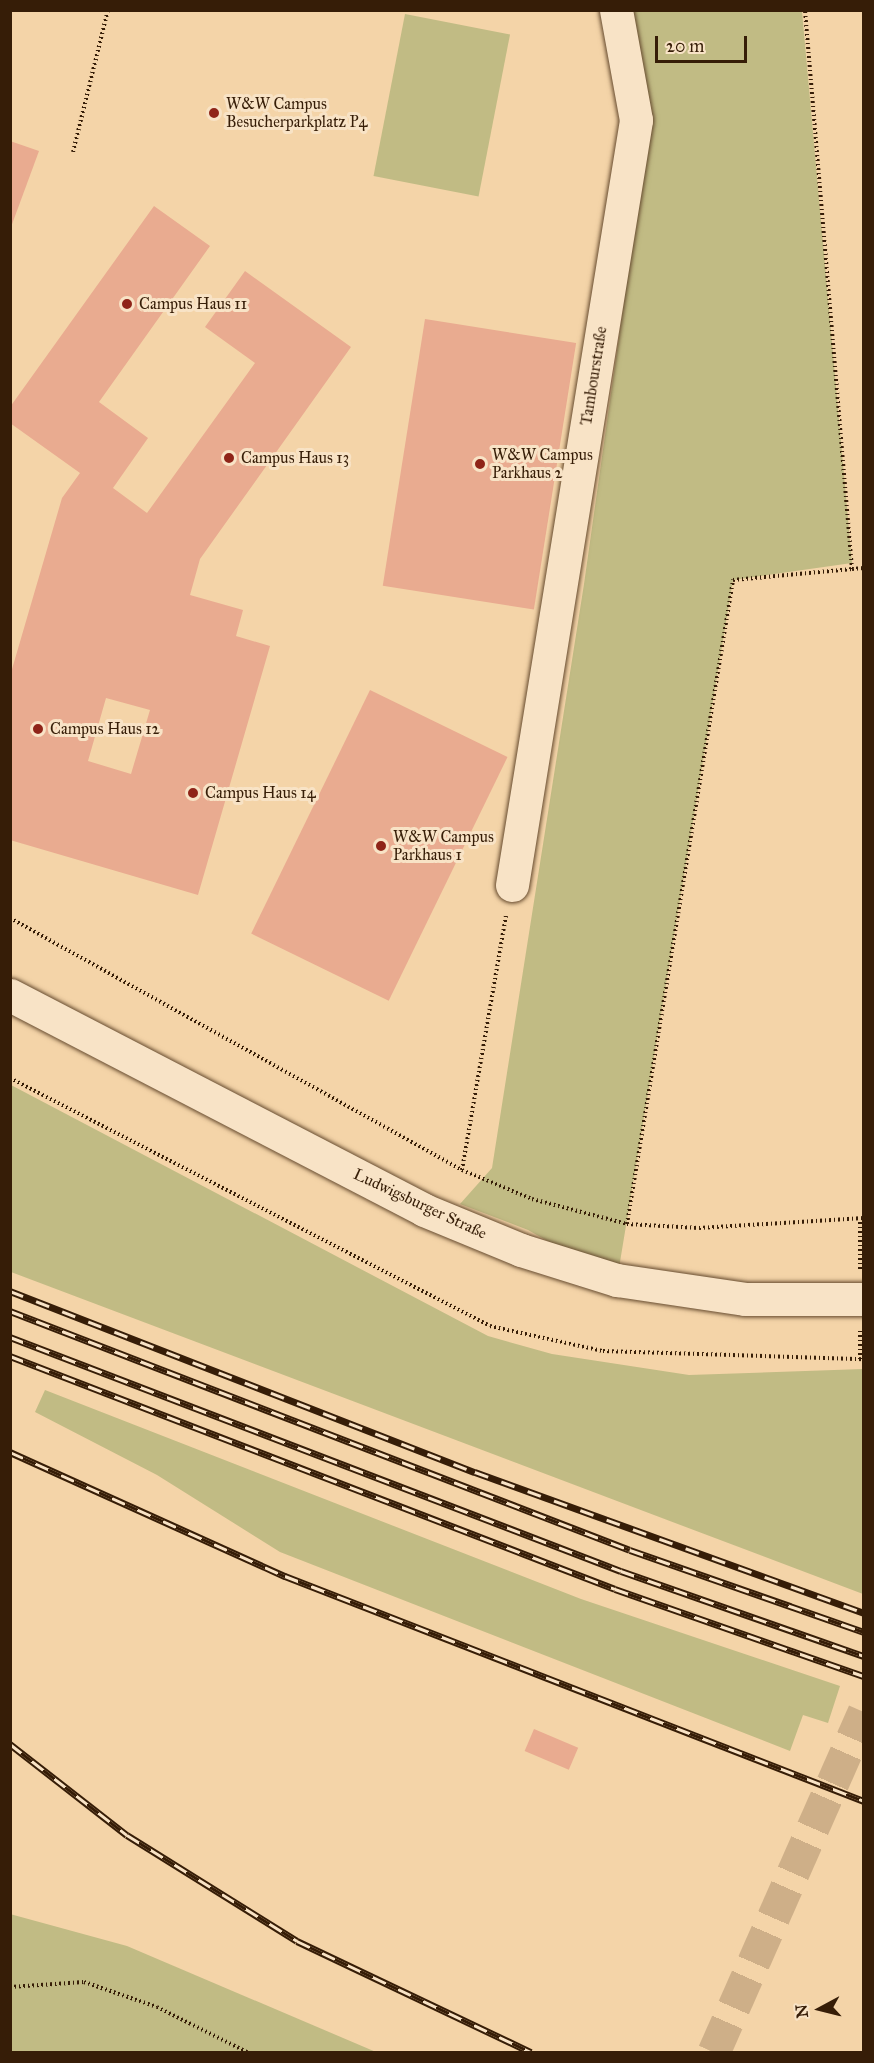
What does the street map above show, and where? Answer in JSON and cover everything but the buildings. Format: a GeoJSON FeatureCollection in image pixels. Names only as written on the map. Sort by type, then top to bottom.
{"type":"FeatureCollection","features":[{"type":"Feature","properties":{"kind":"main road","name":"Tambourstraße"},"geometry":{"type":"LineString","coordinates":[[512,885],[636,120],[616,10]]}},
{"type":"Feature","properties":{"kind":"main road","name":"Ludwigsburger Straße"},"geometry":{"type":"LineString","coordinates":[[10,995],[424,1210],[521,1250],[617,1280],[745,1299],[864,1299]]}},
{"type":"Feature","properties":{"kind":"path"},"geometry":{"type":"LineString","coordinates":[[73,152],[108,10]]}},
{"type":"Feature","properties":{"kind":"path"},"geometry":{"type":"LineString","coordinates":[[805,10],[852,569]]}},
{"type":"Feature","properties":{"kind":"path"},"geometry":{"type":"LineString","coordinates":[[627,1224],[733,580],[864,568]]}},
{"type":"Feature","properties":{"kind":"path"},"geometry":{"type":"LineString","coordinates":[[462,1170],[512,885]]}},
{"type":"Feature","properties":{"kind":"path"},"geometry":{"type":"LineString","coordinates":[[10,918],[462,1170],[532,1199],[627,1224],[699,1228],[864,1218]]}},
{"type":"Feature","properties":{"kind":"path"},"geometry":{"type":"LineString","coordinates":[[10,1078],[490,1326],[603,1352],[864,1359]]}},
{"type":"Feature","properties":{"kind":"path"},"geometry":{"type":"LineString","coordinates":[[10,1987],[84,1982],[157,2007],[247,2052]]}},
{"type":"Feature","properties":{"kind":"shaded area"},"geometry":{"type":"Polygon","coordinates":[[[628,11],[802,11],[852,563],[733,580],[617,1280],[528,1230],[460,1204],[492,1168],[584,584],[650,118],[628,11]]]}},
{"type":"Feature","properties":{"kind":"shaded area"},"geometry":{"type":"Polygon","coordinates":[[[405,14],[510,34],[479,196],[374,176],[405,14]]]}},
{"type":"Feature","properties":{"kind":"shaded area"},"geometry":{"type":"Polygon","coordinates":[[[11,1085],[488,1336],[552,1354],[689,1375],[863,1369],[863,1594],[11,1272],[11,1085]]]}},
{"type":"Feature","properties":{"kind":"shaded area"},"geometry":{"type":"Polygon","coordinates":[[[45,1390],[581,1599],[840,1686],[828,1723],[803,1715],[790,1751],[280,1552],[157,1475],[35,1412],[45,1390]]]}},
{"type":"Feature","properties":{"kind":"shaded area"},"geometry":{"type":"Polygon","coordinates":[[[10,1914],[127,1946],[376,2052],[11,2052],[10,1914]]]}},
{"type":"Feature","properties":{"kind":"tunnel"},"geometry":{"type":"LineString","coordinates":[[714,2052],[864,1712]]}},
{"type":"Feature","properties":{"kind":"railway"},"geometry":{"type":"LineString","coordinates":[[10,1291],[475,1472],[864,1613]]}},
{"type":"Feature","properties":{"kind":"railway"},"geometry":{"type":"LineString","coordinates":[[10,1311],[630,1550],[864,1632]]}},
{"type":"Feature","properties":{"kind":"railway"},"geometry":{"type":"LineString","coordinates":[[10,1337],[621,1571],[864,1656]]}},
{"type":"Feature","properties":{"kind":"railway"},"geometry":{"type":"LineString","coordinates":[[10,1356],[615,1589],[864,1676]]}},
{"type":"Feature","properties":{"kind":"railway"},"geometry":{"type":"LineString","coordinates":[[10,1452],[285,1576],[864,1801]]}},
{"type":"Feature","properties":{"kind":"railway"},"geometry":{"type":"LineString","coordinates":[[10,1744],[127,1835],[297,1941],[531,2052]]}},
{"type":"Feature","properties":{"kind":"place","name":"W&W Campus Besucherparkplatz P4"},"geometry":{"type":"Point","coordinates":[214,113]}},
{"type":"Feature","properties":{"kind":"place","name":"Campus Haus 11"},"geometry":{"type":"Point","coordinates":[127,304]}},
{"type":"Feature","properties":{"kind":"place","name":"Campus Haus 13"},"geometry":{"type":"Point","coordinates":[229,458]}},
{"type":"Feature","properties":{"kind":"place","name":"W&W Campus Parkhaus 2"},"geometry":{"type":"Point","coordinates":[480,464]}},
{"type":"Feature","properties":{"kind":"place","name":"Campus Haus 12"},"geometry":{"type":"Point","coordinates":[38,729]}},
{"type":"Feature","properties":{"kind":"place","name":"Campus Haus 14"},"geometry":{"type":"Point","coordinates":[193,793]}},
{"type":"Feature","properties":{"kind":"place","name":"W&W Campus Parkhaus 1"},"geometry":{"type":"Point","coordinates":[381,846]}}]}
